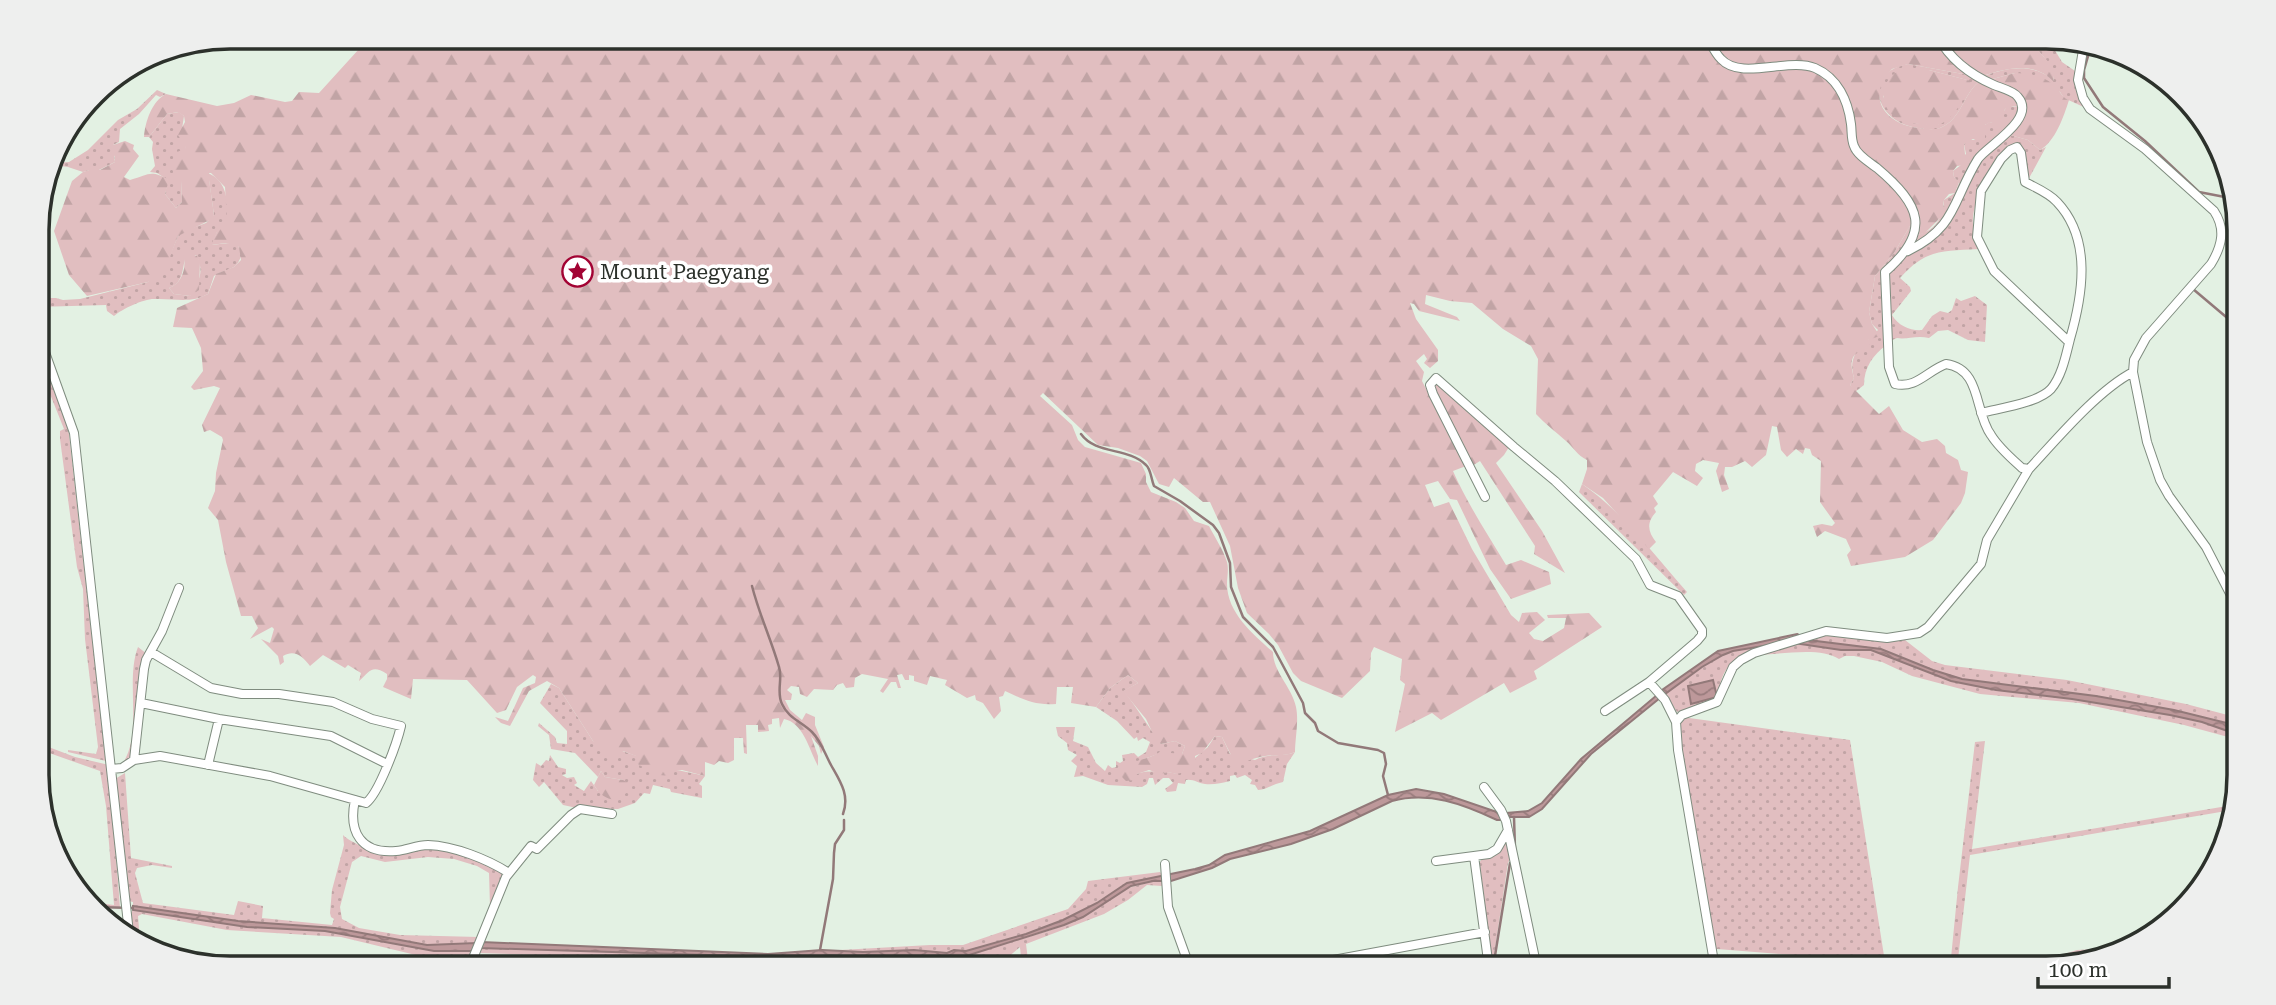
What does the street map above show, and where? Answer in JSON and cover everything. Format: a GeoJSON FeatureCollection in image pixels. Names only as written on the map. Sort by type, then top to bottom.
{"type":"FeatureCollection","features":[{"type":"Feature","properties":{"kind":"street"},"geometry":{"type":"LineString","coordinates":[[1715,49],[1723,61],[1731,66],[1749,68],[1802,65],[1815,68],[1833,78],[1848,112],[1854,148],[1901,190],[1909,202],[1915,224],[1914,235],[1905,253]]}},
{"type":"Feature","properties":{"kind":"street"},"geometry":{"type":"LineString","coordinates":[[1946,49],[1972,73],[2018,95],[2022,103],[2021,113],[2008,133],[1979,157],[1949,219],[1885,272],[1884,298],[1892,378],[1895,384],[1906,386],[1946,364],[1960,368],[1972,381],[1981,413],[1991,435],[2022,468],[2029,469]]}},
{"type":"Feature","properties":{"kind":"street"},"geometry":{"type":"LineString","coordinates":[[2083,52],[2078,80],[2083,98],[2090,109],[2144,149],[2220,219],[2222,229],[2218,252],[2211,264],[2146,338],[2134,360],[2133,372],[2147,442],[2160,480],[2206,547],[2227,588]]}},
{"type":"Feature","properties":{"kind":"street"},"geometry":{"type":"LineString","coordinates":[[1981,413],[2038,398],[2050,390],[2057,379],[2069,342],[2079,302],[2082,259],[2073,226],[2055,200],[2025,182],[2021,153],[2017,147],[2001,159],[1981,191],[1977,237],[1994,271],[2069,342]]}},
{"type":"Feature","properties":{"kind":"street"},"geometry":{"type":"LineString","coordinates":[[49,363],[74,433],[128,924]]}},
{"type":"Feature","properties":{"kind":"street"},"geometry":{"type":"LineString","coordinates":[[1676,722],[1682,715],[1717,702],[1733,667],[1747,656],[1826,631],[1887,638],[1919,633],[1981,564],[1987,540],[2029,469],[2055,439],[2108,389],[2133,372]]}},
{"type":"Feature","properties":{"kind":"street"},"geometry":{"type":"LineString","coordinates":[[1485,497],[1433,394],[1430,385],[1436,378],[1555,481],[1636,559],[1650,585],[1678,596],[1702,630],[1697,641],[1652,685],[1605,711]]}},
{"type":"Feature","properties":{"kind":"street"},"geometry":{"type":"LineString","coordinates":[[134,760],[144,669],[163,631],[179,588]]}},
{"type":"Feature","properties":{"kind":"street"},"geometry":{"type":"LineString","coordinates":[[111,769],[122,768],[134,760],[160,756],[270,776],[366,803],[370,801],[395,747],[401,726],[372,719],[333,702],[279,694],[242,694],[211,688],[151,652]]}},
{"type":"Feature","properties":{"kind":"street"},"geometry":{"type":"LineString","coordinates":[[1652,685],[1665,701],[1676,722],[1678,750],[1713,956]]}},
{"type":"Feature","properties":{"kind":"street"},"geometry":{"type":"LineString","coordinates":[[141,704],[331,736],[387,764]]}},
{"type":"Feature","properties":{"kind":"street"},"geometry":{"type":"LineString","coordinates":[[208,765],[219,719]]}},
{"type":"Feature","properties":{"kind":"street"},"geometry":{"type":"LineString","coordinates":[[1485,787],[1502,810],[1506,821],[1534,956]]}},
{"type":"Feature","properties":{"kind":"street"},"geometry":{"type":"LineString","coordinates":[[355,800],[353,826],[357,836],[372,848],[397,851],[428,845],[456,851],[496,865],[509,873]]}},
{"type":"Feature","properties":{"kind":"street"},"geometry":{"type":"LineString","coordinates":[[474,956],[509,873],[531,846],[537,849],[580,809],[612,814]]}},
{"type":"Feature","properties":{"kind":"street"},"geometry":{"type":"LineString","coordinates":[[1436,861],[1489,854],[1497,849],[1508,830]]}},
{"type":"Feature","properties":{"kind":"street"},"geometry":{"type":"LineString","coordinates":[[1474,856],[1488,956]]}},
{"type":"Feature","properties":{"kind":"street"},"geometry":{"type":"LineString","coordinates":[[1165,864],[1168,907],[1186,956]]}},
{"type":"Feature","properties":{"kind":"street"},"geometry":{"type":"LineString","coordinates":[[1355,956],[1485,932]]}},
{"type":"Feature","properties":{"kind":"green space"},"geometry":{"type":"Polygon","coordinates":[[[359,49],[1715,49],[1731,68],[1814,69],[1831,80],[1847,112],[1850,138],[1908,203],[1913,221],[1894,253],[1875,276],[1869,312],[1872,324],[1880,336],[1868,340],[1870,346],[1867,351],[1857,353],[1852,359],[1854,378],[1850,385],[1879,414],[1889,406],[1903,430],[1922,442],[1937,439],[1945,446],[1946,453],[1958,460],[1961,470],[1968,472],[1965,493],[1961,503],[1933,540],[1905,557],[1851,566],[1847,555],[1851,550],[1846,539],[1825,531],[1817,537],[1813,526],[1832,526],[1835,523],[1820,502],[1821,461],[1812,455],[1810,449],[1805,448],[1803,454],[1796,449],[1787,457],[1781,450],[1777,427],[1772,426],[1766,455],[1752,467],[1745,461],[1725,467],[1724,475],[1729,489],[1722,492],[1716,471],[1719,463],[1703,460],[1696,464],[1695,471],[1703,478],[1697,486],[1673,472],[1653,496],[1658,504],[1654,508],[1656,512],[1649,527],[1656,542],[1649,549],[1603,498],[1582,484],[1587,460],[1536,414],[1538,359],[1531,346],[1503,329],[1472,303],[1426,295],[1425,304],[1457,317],[1460,321],[1419,311],[1410,303],[1416,319],[1438,350],[1438,361],[1430,368],[1424,363],[1427,359],[1424,354],[1416,361],[1424,372],[1422,381],[1466,466],[1453,471],[1506,565],[1521,560],[1549,572],[1551,584],[1511,599],[1490,569],[1457,500],[1450,499],[1438,481],[1425,485],[1434,507],[1449,502],[1472,549],[1511,615],[1519,622],[1522,613],[1537,612],[1545,620],[1529,633],[1534,639],[1543,641],[1564,628],[1566,618],[1548,618],[1547,615],[1589,613],[1602,627],[1534,671],[1537,679],[1510,693],[1504,683],[1441,720],[1432,713],[1395,732],[1405,684],[1400,680],[1402,659],[1374,647],[1370,671],[1342,698],[1301,681],[1293,673],[1278,645],[1247,613],[1238,588],[1230,546],[1210,502],[1203,502],[1174,478],[1169,487],[1159,484],[1147,461],[1140,456],[1118,448],[1098,445],[1043,393],[1040,396],[1072,425],[1078,440],[1085,447],[1141,463],[1151,492],[1176,502],[1185,508],[1194,521],[1209,526],[1227,562],[1228,595],[1232,604],[1243,622],[1273,652],[1276,666],[1294,700],[1297,718],[1295,752],[1235,763],[1222,737],[1215,736],[1202,753],[1195,756],[1195,770],[1161,774],[1149,770],[1137,774],[1135,780],[1126,781],[1120,775],[1128,765],[1163,749],[1182,754],[1185,746],[1175,741],[1161,744],[1156,740],[1146,719],[1123,691],[1138,683],[1128,675],[1110,688],[1096,707],[1071,703],[1073,687],[1057,687],[1056,704],[1036,703],[1005,691],[1003,696],[999,697],[1001,711],[994,719],[983,703],[976,700],[975,695],[967,698],[945,685],[947,680],[930,676],[927,685],[914,681],[914,676],[909,675],[909,680],[905,680],[902,674],[897,675],[901,688],[898,688],[896,682],[891,682],[883,693],[880,691],[888,679],[862,674],[855,678],[854,687],[846,688],[843,683],[833,690],[814,689],[807,697],[800,694],[799,687],[791,686],[787,690],[792,694],[791,700],[785,700],[790,710],[802,720],[806,713],[815,717],[815,725],[824,747],[821,754],[819,746],[811,736],[818,756],[818,766],[801,731],[784,719],[780,728],[779,718],[772,719],[772,724],[768,725],[769,731],[758,732],[758,725],[746,725],[747,754],[744,753],[743,738],[734,738],[734,760],[728,763],[719,761],[714,765],[705,762],[705,776],[682,770],[674,771],[671,776],[659,775],[637,764],[636,756],[623,751],[613,757],[593,741],[559,688],[547,681],[529,691],[510,726],[501,723],[495,717],[508,721],[523,688],[535,683],[536,677],[533,675],[517,687],[506,710],[497,713],[467,680],[413,679],[411,699],[383,687],[387,674],[382,671],[371,670],[359,681],[361,673],[348,665],[345,668],[323,655],[310,666],[298,655],[291,653],[283,656],[284,662],[280,665],[278,656],[261,639],[270,643],[274,629],[272,627],[250,639],[258,628],[252,616],[241,616],[218,520],[208,508],[215,491],[223,440],[210,430],[204,432],[202,425],[220,388],[214,386],[194,390],[191,387],[203,371],[201,348],[192,328],[173,327],[177,308],[208,294],[216,274],[234,267],[241,260],[239,247],[226,243],[211,245],[220,225],[227,221],[225,187],[209,173],[214,215],[212,219],[178,236],[165,270],[148,282],[87,296],[69,275],[54,231],[72,181],[83,172],[100,170],[115,162],[113,145],[125,141],[134,145],[133,149],[139,156],[124,177],[130,180],[150,174],[163,177],[169,180],[165,194],[176,208],[182,202],[181,181],[175,177],[172,163],[175,153],[186,148],[178,135],[185,122],[184,116],[178,112],[167,114],[149,137],[144,137],[150,112],[166,94],[217,106],[234,103],[251,95],[285,102],[292,101],[299,92],[319,93],[359,49]]]}},
{"type":"Feature","properties":{"kind":"green space"},"geometry":{"type":"Polygon","coordinates":[[[1717,49],[1948,49],[1974,76],[1908,64],[1892,69],[1880,89],[1880,99],[1888,115],[1907,125],[1927,129],[1940,128],[1954,118],[1971,91],[1982,80],[2017,96],[2020,107],[2005,109],[2002,119],[2006,124],[2003,127],[1990,122],[1985,125],[1985,139],[1980,142],[1973,139],[1964,144],[1965,154],[1969,158],[1966,165],[1957,166],[1953,171],[1959,182],[1955,193],[1949,194],[1944,200],[1943,206],[1947,211],[1925,233],[1917,235],[1911,201],[1856,147],[1845,95],[1815,66],[1741,66],[1724,60],[1717,49]]]}},
{"type":"Feature","properties":{"kind":"green space"},"geometry":{"type":"Polygon","coordinates":[[[1949,49],[2037,49],[2052,66],[2054,82],[2038,71],[2020,68],[1983,76],[1955,57],[1949,49]]]}},
{"type":"Feature","properties":{"kind":"green space"},"geometry":{"type":"Polygon","coordinates":[[[2035,49],[2054,49],[2062,62],[2075,71],[2088,109],[2064,98],[2060,92],[2015,73],[1989,80],[1983,76],[2020,68],[2038,71],[2054,81],[2050,66],[2035,49]]]}},
{"type":"Feature","properties":{"kind":"green space"},"geometry":{"type":"Polygon","coordinates":[[[1908,64],[1974,76],[1982,80],[1948,124],[1937,129],[1918,128],[1891,117],[1883,107],[1879,97],[1880,86],[1884,77],[1894,69],[1908,64]],[[1929,70],[1883,96],[1890,112],[1913,123],[1938,125],[1967,80],[1929,70]]]}},
{"type":"Feature","properties":{"kind":"green space"},"geometry":{"type":"Polygon","coordinates":[[[1908,68],[1929,70],[1971,81],[1959,107],[1950,118],[1938,125],[1914,124],[1900,120],[1886,107],[1886,83],[1891,76],[1908,68]]]}},
{"type":"Feature","properties":{"kind":"green space"},"geometry":{"type":"Polygon","coordinates":[[[2015,73],[2043,78],[2069,100],[2054,135],[2040,150],[2028,140],[2010,135],[2018,124],[2024,103],[1989,80],[2015,73]]]}},
{"type":"Feature","properties":{"kind":"green space"},"geometry":{"type":"Polygon","coordinates":[[[157,90],[166,94],[160,97],[156,95],[139,114],[120,129],[119,142],[113,145],[115,162],[99,170],[83,172],[61,166],[62,162],[69,162],[88,150],[118,120],[137,109],[157,90]]]}},
{"type":"Feature","properties":{"kind":"green space"},"geometry":{"type":"Polygon","coordinates":[[[2008,106],[2020,107],[2015,122],[1986,148],[1948,219],[1916,243],[1914,241],[1917,235],[1937,223],[1944,200],[1955,193],[1959,183],[1953,171],[1961,165],[1966,154],[1964,144],[1968,140],[1978,140],[1985,125],[1989,122],[1997,123],[2008,106]]]}},
{"type":"Feature","properties":{"kind":"green space"},"geometry":{"type":"Polygon","coordinates":[[[179,112],[184,116],[182,129],[186,148],[181,180],[182,202],[176,208],[165,194],[168,180],[150,172],[155,166],[153,142],[149,137],[167,114],[179,112]]]}},
{"type":"Feature","properties":{"kind":"green space"},"geometry":{"type":"Polygon","coordinates":[[[2010,135],[2028,140],[2040,150],[2046,147],[2028,180],[2018,144],[1989,179],[1976,204],[1974,233],[1979,249],[1935,253],[1918,262],[1900,278],[1911,291],[1892,315],[1905,327],[1922,330],[1932,316],[1940,311],[1948,313],[1952,310],[1956,298],[1961,301],[1975,296],[1987,305],[1985,342],[1968,340],[1948,330],[1938,331],[1929,338],[1897,338],[1890,341],[1887,272],[1906,254],[1936,236],[1951,221],[1981,159],[2010,135]]]}},
{"type":"Feature","properties":{"kind":"green space"},"geometry":{"type":"Polygon","coordinates":[[[208,173],[223,187],[227,207],[227,222],[217,232],[212,245],[234,244],[240,249],[241,255],[234,267],[214,276],[208,294],[188,300],[149,299],[114,316],[107,311],[106,305],[49,307],[49,298],[80,299],[148,282],[171,253],[178,236],[206,223],[214,215],[208,173]],[[196,255],[185,259],[179,280],[169,288],[174,294],[190,296],[200,276],[196,255]]]}},
{"type":"Feature","properties":{"kind":"green space"},"geometry":{"type":"Polygon","coordinates":[[[1913,221],[1910,243],[1883,271],[1887,345],[1870,362],[1864,385],[1855,392],[1850,385],[1854,378],[1854,356],[1878,330],[1872,324],[1869,312],[1875,276],[1894,253],[1913,221]]]}},
{"type":"Feature","properties":{"kind":"green space"},"geometry":{"type":"Polygon","coordinates":[[[183,253],[197,256],[200,262],[199,290],[190,296],[174,294],[169,288],[181,278],[184,268],[183,253]]]}},
{"type":"Feature","properties":{"kind":"green space"},"geometry":{"type":"Polygon","coordinates":[[[49,374],[69,434],[106,761],[68,752],[96,754],[98,747],[85,639],[83,589],[77,567],[60,439],[60,431],[64,429],[49,392],[49,374]]]}},
{"type":"Feature","properties":{"kind":"green space"},"geometry":{"type":"Polygon","coordinates":[[[1437,384],[1509,447],[1496,463],[1542,531],[1565,573],[1534,554],[1535,546],[1480,461],[1472,466],[1433,386],[1437,384]]]}},
{"type":"Feature","properties":{"kind":"green space"},"geometry":{"type":"Polygon","coordinates":[[[1582,484],[1611,507],[1638,535],[1687,592],[1684,595],[1579,492],[1582,484]]]}},
{"type":"Feature","properties":{"kind":"green space"},"geometry":{"type":"Polygon","coordinates":[[[1827,633],[1890,641],[1905,640],[1932,661],[1945,665],[2067,680],[2186,704],[2227,715],[2227,723],[2096,696],[1962,679],[1881,649],[1808,640],[1827,633]]]}},
{"type":"Feature","properties":{"kind":"green space"},"geometry":{"type":"Polygon","coordinates":[[[1777,644],[1745,654],[1731,663],[1722,678],[1716,700],[1677,712],[1665,694],[1714,659],[1743,649],[1777,644]]]}},
{"type":"Feature","properties":{"kind":"green space"},"geometry":{"type":"Polygon","coordinates":[[[1796,644],[1841,650],[1871,650],[1951,681],[2170,715],[2227,731],[2227,737],[2079,703],[1980,694],[1912,676],[1882,662],[1854,656],[1839,659],[1810,652],[1755,655],[1796,644]]]}},
{"type":"Feature","properties":{"kind":"green space"},"geometry":{"type":"Polygon","coordinates":[[[138,647],[147,654],[132,752],[129,761],[123,763],[132,737],[134,660],[138,647]]]}},
{"type":"Feature","properties":{"kind":"green space"},"geometry":{"type":"Polygon","coordinates":[[[1128,675],[1138,683],[1124,691],[1161,744],[1175,741],[1185,746],[1182,754],[1158,754],[1144,759],[1137,774],[1156,771],[1176,774],[1208,747],[1215,736],[1222,737],[1230,754],[1255,760],[1295,752],[1287,764],[1283,782],[1258,790],[1255,785],[1250,784],[1252,780],[1245,775],[1237,778],[1235,775],[1230,776],[1230,781],[1214,784],[1186,780],[1185,784],[1178,783],[1176,791],[1167,792],[1165,789],[1173,783],[1169,778],[1163,778],[1155,785],[1153,778],[1149,778],[1147,784],[1142,787],[1108,785],[1083,776],[1074,777],[1077,766],[1071,761],[1077,755],[1068,750],[1067,743],[1058,736],[1056,727],[1075,727],[1073,741],[1088,747],[1096,763],[1105,771],[1108,765],[1116,767],[1116,761],[1123,761],[1122,755],[1134,753],[1138,757],[1146,752],[1150,742],[1143,738],[1138,741],[1137,737],[1134,739],[1117,721],[1096,707],[1110,688],[1128,675]]]}},
{"type":"Feature","properties":{"kind":"green space"},"geometry":{"type":"Polygon","coordinates":[[[551,684],[559,688],[593,741],[637,756],[637,764],[705,776],[699,784],[702,786],[702,798],[671,792],[670,789],[653,785],[650,794],[644,793],[635,803],[618,809],[577,808],[563,805],[544,782],[539,787],[533,780],[536,763],[541,766],[546,760],[549,761],[550,755],[558,767],[566,769],[566,774],[562,775],[567,778],[574,777],[577,783],[574,785],[584,791],[591,781],[598,791],[623,780],[605,777],[601,771],[598,777],[575,753],[551,749],[549,735],[538,726],[539,723],[555,737],[557,743],[567,744],[567,731],[540,703],[551,684]]]}},
{"type":"Feature","properties":{"kind":"green space"},"geometry":{"type":"Polygon","coordinates":[[[1682,717],[1850,740],[1884,956],[1807,956],[1717,949],[1715,951],[1678,731],[1682,717]]]}},
{"type":"Feature","properties":{"kind":"green space"},"geometry":{"type":"Polygon","coordinates":[[[1985,741],[1972,849],[2224,806],[2224,810],[1970,855],[1958,956],[1951,956],[1975,742],[1985,741]]]}},
{"type":"Feature","properties":{"kind":"green space"},"geometry":{"type":"Polygon","coordinates":[[[49,747],[109,765],[120,908],[103,904],[114,905],[106,806],[100,771],[49,753],[49,747]]]}},
{"type":"Feature","properties":{"kind":"green space"},"geometry":{"type":"Polygon","coordinates":[[[601,771],[605,777],[630,784],[623,796],[614,800],[598,791],[594,785],[601,771]]]}},
{"type":"Feature","properties":{"kind":"green space"},"geometry":{"type":"Polygon","coordinates":[[[125,773],[131,858],[172,866],[152,865],[137,868],[135,873],[143,903],[234,915],[238,901],[263,906],[262,918],[332,925],[332,890],[344,845],[343,835],[366,849],[375,851],[391,852],[416,848],[445,850],[488,865],[504,874],[490,907],[489,873],[477,866],[454,859],[428,857],[385,862],[361,856],[352,862],[340,907],[342,919],[359,928],[400,935],[479,937],[476,943],[427,945],[335,928],[238,921],[133,906],[133,902],[128,901],[115,779],[125,773]]]}},
{"type":"Feature","properties":{"kind":"green space"},"geometry":{"type":"Polygon","coordinates":[[[1506,842],[1511,857],[1494,956],[1491,956],[1479,863],[1506,842]]]}},
{"type":"Feature","properties":{"kind":"green space"},"geometry":{"type":"Polygon","coordinates":[[[1160,872],[1163,876],[1127,883],[1097,903],[1063,920],[966,951],[954,950],[947,953],[840,950],[963,945],[1068,909],[1086,889],[1088,881],[1160,872]]]}},
{"type":"Feature","properties":{"kind":"green space"},"geometry":{"type":"Polygon","coordinates":[[[1162,881],[1162,886],[1147,885],[1104,914],[1026,944],[1028,956],[1021,956],[1020,947],[1009,956],[966,956],[1054,929],[1083,917],[1121,890],[1162,881]]]}},
{"type":"Feature","properties":{"kind":"green space"},"geometry":{"type":"Polygon","coordinates":[[[133,910],[247,927],[325,931],[434,951],[473,951],[470,956],[420,956],[341,937],[227,930],[142,914],[138,916],[139,932],[131,926],[129,915],[133,910]]]}},
{"type":"Feature","properties":{"kind":"green space"},"geometry":{"type":"Polygon","coordinates":[[[480,948],[741,956],[478,953],[480,948]]]}},
{"type":"Feature","properties":{"kind":"green space"},"geometry":{"type":"Polygon","coordinates":[[[2094,949],[2058,956],[2077,950],[2094,949]]]}},
{"type":"Feature","properties":{"kind":"water"},"geometry":{"type":"Polygon","coordinates":[[[1797,634],[1808,640],[1881,649],[1962,679],[2096,696],[2174,710],[2227,723],[2227,731],[2170,715],[1951,681],[1871,650],[1841,650],[1787,642],[1723,655],[1665,694],[1662,690],[1718,651],[1797,634]]]}},
{"type":"Feature","properties":{"kind":"water"},"geometry":{"type":"Polygon","coordinates":[[[1713,680],[1717,697],[1691,704],[1688,686],[1713,680]]]}},
{"type":"Feature","properties":{"kind":"water"},"geometry":{"type":"Polygon","coordinates":[[[1657,695],[1660,698],[1591,754],[1542,809],[1529,817],[1508,817],[1507,813],[1528,811],[1542,803],[1581,759],[1657,695]]]}},
{"type":"Feature","properties":{"kind":"water"},"geometry":{"type":"Polygon","coordinates":[[[1416,789],[1444,794],[1500,813],[1503,820],[1433,798],[1392,801],[1333,829],[1291,844],[1230,859],[1212,868],[1171,881],[1153,881],[1131,886],[1083,917],[966,956],[741,956],[480,948],[482,942],[768,954],[822,950],[914,950],[947,953],[954,950],[966,951],[1063,920],[1097,903],[1127,883],[1195,869],[1209,865],[1225,855],[1310,831],[1388,795],[1416,789]]]}},
{"type":"Feature","properties":{"kind":"water"},"geometry":{"type":"Polygon","coordinates":[[[133,906],[238,921],[335,928],[427,945],[476,943],[473,951],[434,951],[325,931],[247,927],[133,910],[133,906]]]}},
{"type":"Feature","properties":{"kind":"waterway"},"geometry":{"type":"LineString","coordinates":[[2089,54],[2084,78],[2103,107],[2145,141],[2199,192],[2223,197]]}},
{"type":"Feature","properties":{"kind":"waterway"},"geometry":{"type":"LineString","coordinates":[[2193,289],[2227,318]]}},
{"type":"Feature","properties":{"kind":"waterway"},"geometry":{"type":"LineString","coordinates":[[1081,434],[1095,445],[1139,459],[1149,469],[1154,486],[1213,525],[1219,533],[1230,563],[1231,587],[1243,617],[1273,647],[1303,703],[1305,713],[1315,723],[1318,731],[1338,743],[1384,753],[1386,764],[1383,776],[1388,795]]}},
{"type":"Feature","properties":{"kind":"waterway"},"geometry":{"type":"LineString","coordinates":[[752,586],[779,667],[782,704],[820,743],[843,788],[843,814]]}},
{"type":"Feature","properties":{"kind":"waterway"},"geometry":{"type":"LineString","coordinates":[[1514,817],[1515,849]]}},
{"type":"Feature","properties":{"kind":"waterway"},"geometry":{"type":"LineString","coordinates":[[820,950],[833,879],[835,844],[844,830],[844,820]]}},
{"type":"Feature","properties":{"kind":"waterway"},"geometry":{"type":"LineString","coordinates":[[1495,956],[1510,863]]}},
{"type":"Feature","properties":{"kind":"waterway"},"geometry":{"type":"LineString","coordinates":[[107,907],[133,908]]}},
{"type":"Feature","properties":{"kind":"place","name":"Mount Paegyang"},"geometry":{"type":"Point","coordinates":[577,272]}}]}
